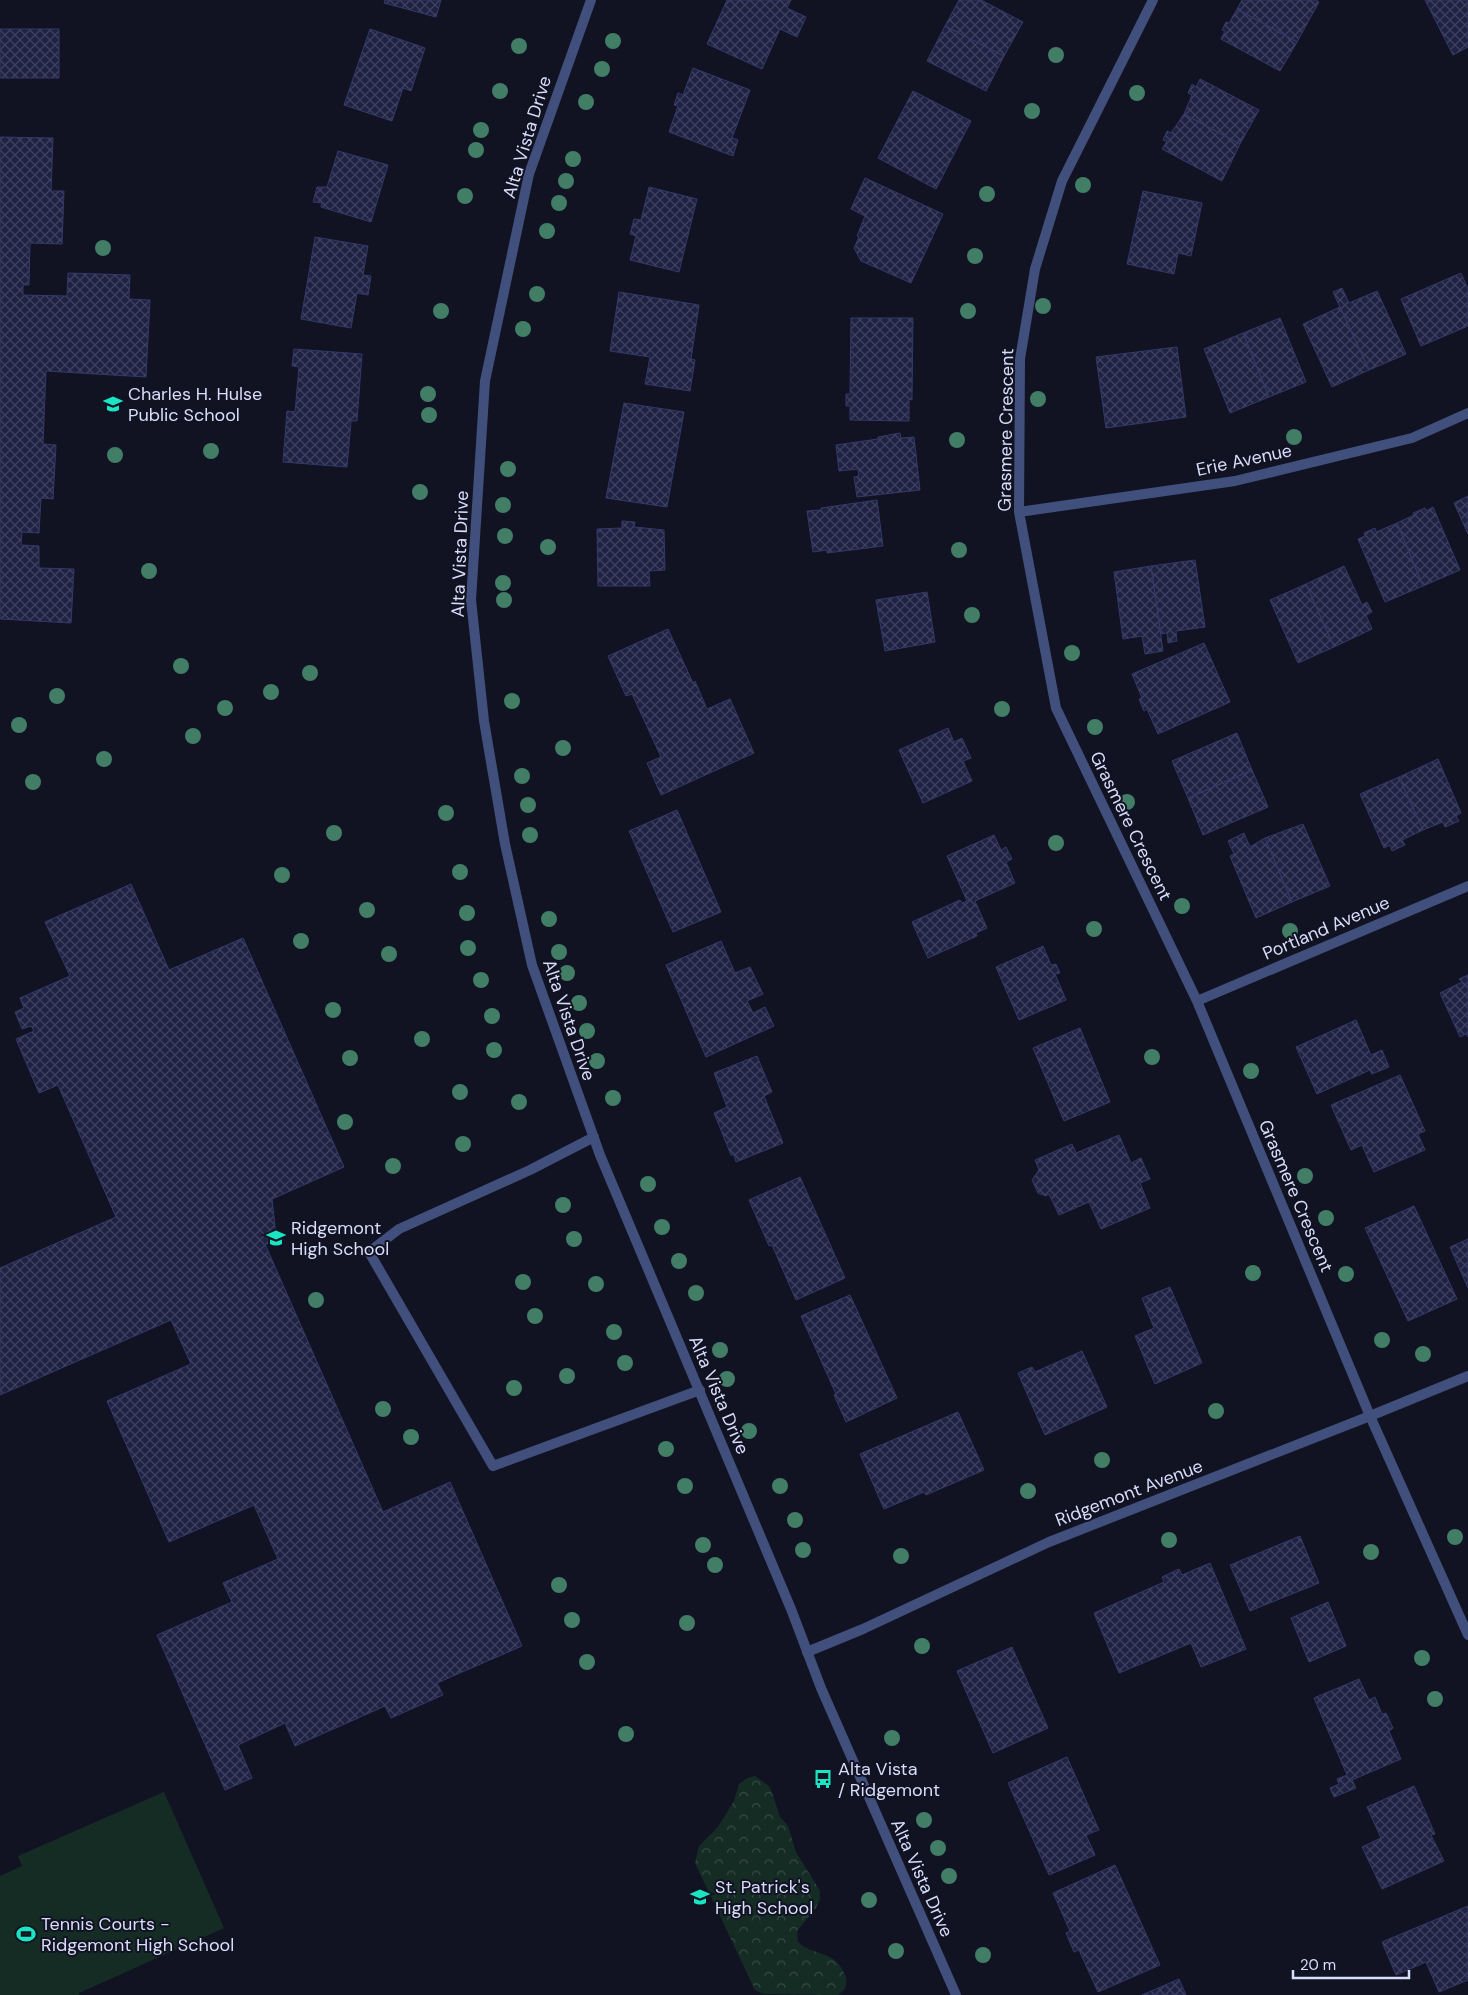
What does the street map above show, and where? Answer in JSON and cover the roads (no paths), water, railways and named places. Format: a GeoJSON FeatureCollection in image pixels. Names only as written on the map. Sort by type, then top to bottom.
{"type":"FeatureCollection","features":[{"type":"Feature","properties":{"kind":"street","name":"Alta Vista Drive"},"geometry":{"type":"LineString","coordinates":[[591,0],[529,174],[486,381],[471,600],[489,749],[505,844],[532,964],[594,1137],[792,1609],[820,1688],[956,1995]]}},
{"type":"Feature","properties":{"kind":"street","name":"Grasmere Crescent"},"geometry":{"type":"LineString","coordinates":[[1153,0],[1062,181],[1034,269],[1020,359],[1019,512],[1056,708],[1197,1001],[1370,1416],[1468,1636]]}},
{"type":"Feature","properties":{"kind":"street","name":"Erie Avenue"},"geometry":{"type":"LineString","coordinates":[[1019,512],[1235,481],[1412,438],[1468,413]]}},
{"type":"Feature","properties":{"kind":"street","name":"Portland Avenue"},"geometry":{"type":"LineString","coordinates":[[1197,1001],[1468,886]]}},
{"type":"Feature","properties":{"kind":"street"},"geometry":{"type":"LineString","coordinates":[[594,1137],[530,1170],[399,1229],[369,1252],[493,1466],[700,1390]]}},
{"type":"Feature","properties":{"kind":"street","name":"Ridgemont Avenue"},"geometry":{"type":"LineString","coordinates":[[807,1652],[863,1629],[1049,1542],[1468,1376]]}},
{"type":"Feature","properties":{"kind":"place","name":"Charles H. Hulse Public School"},"geometry":{"type":"Point","coordinates":[113,404]}},
{"type":"Feature","properties":{"kind":"place","name":"Ridgemont High School"},"geometry":{"type":"Point","coordinates":[276,1238]}},
{"type":"Feature","properties":{"kind":"place","name":"Alta Vista / Ridgemont"},"geometry":{"type":"Point","coordinates":[823,1779]}},
{"type":"Feature","properties":{"kind":"place","name":"St. Patrick's High School"},"geometry":{"type":"Point","coordinates":[700,1897]}},
{"type":"Feature","properties":{"kind":"place","name":"Tennis Courts - Ridgemont High School"},"geometry":{"type":"Point","coordinates":[26,1934]}}]}
